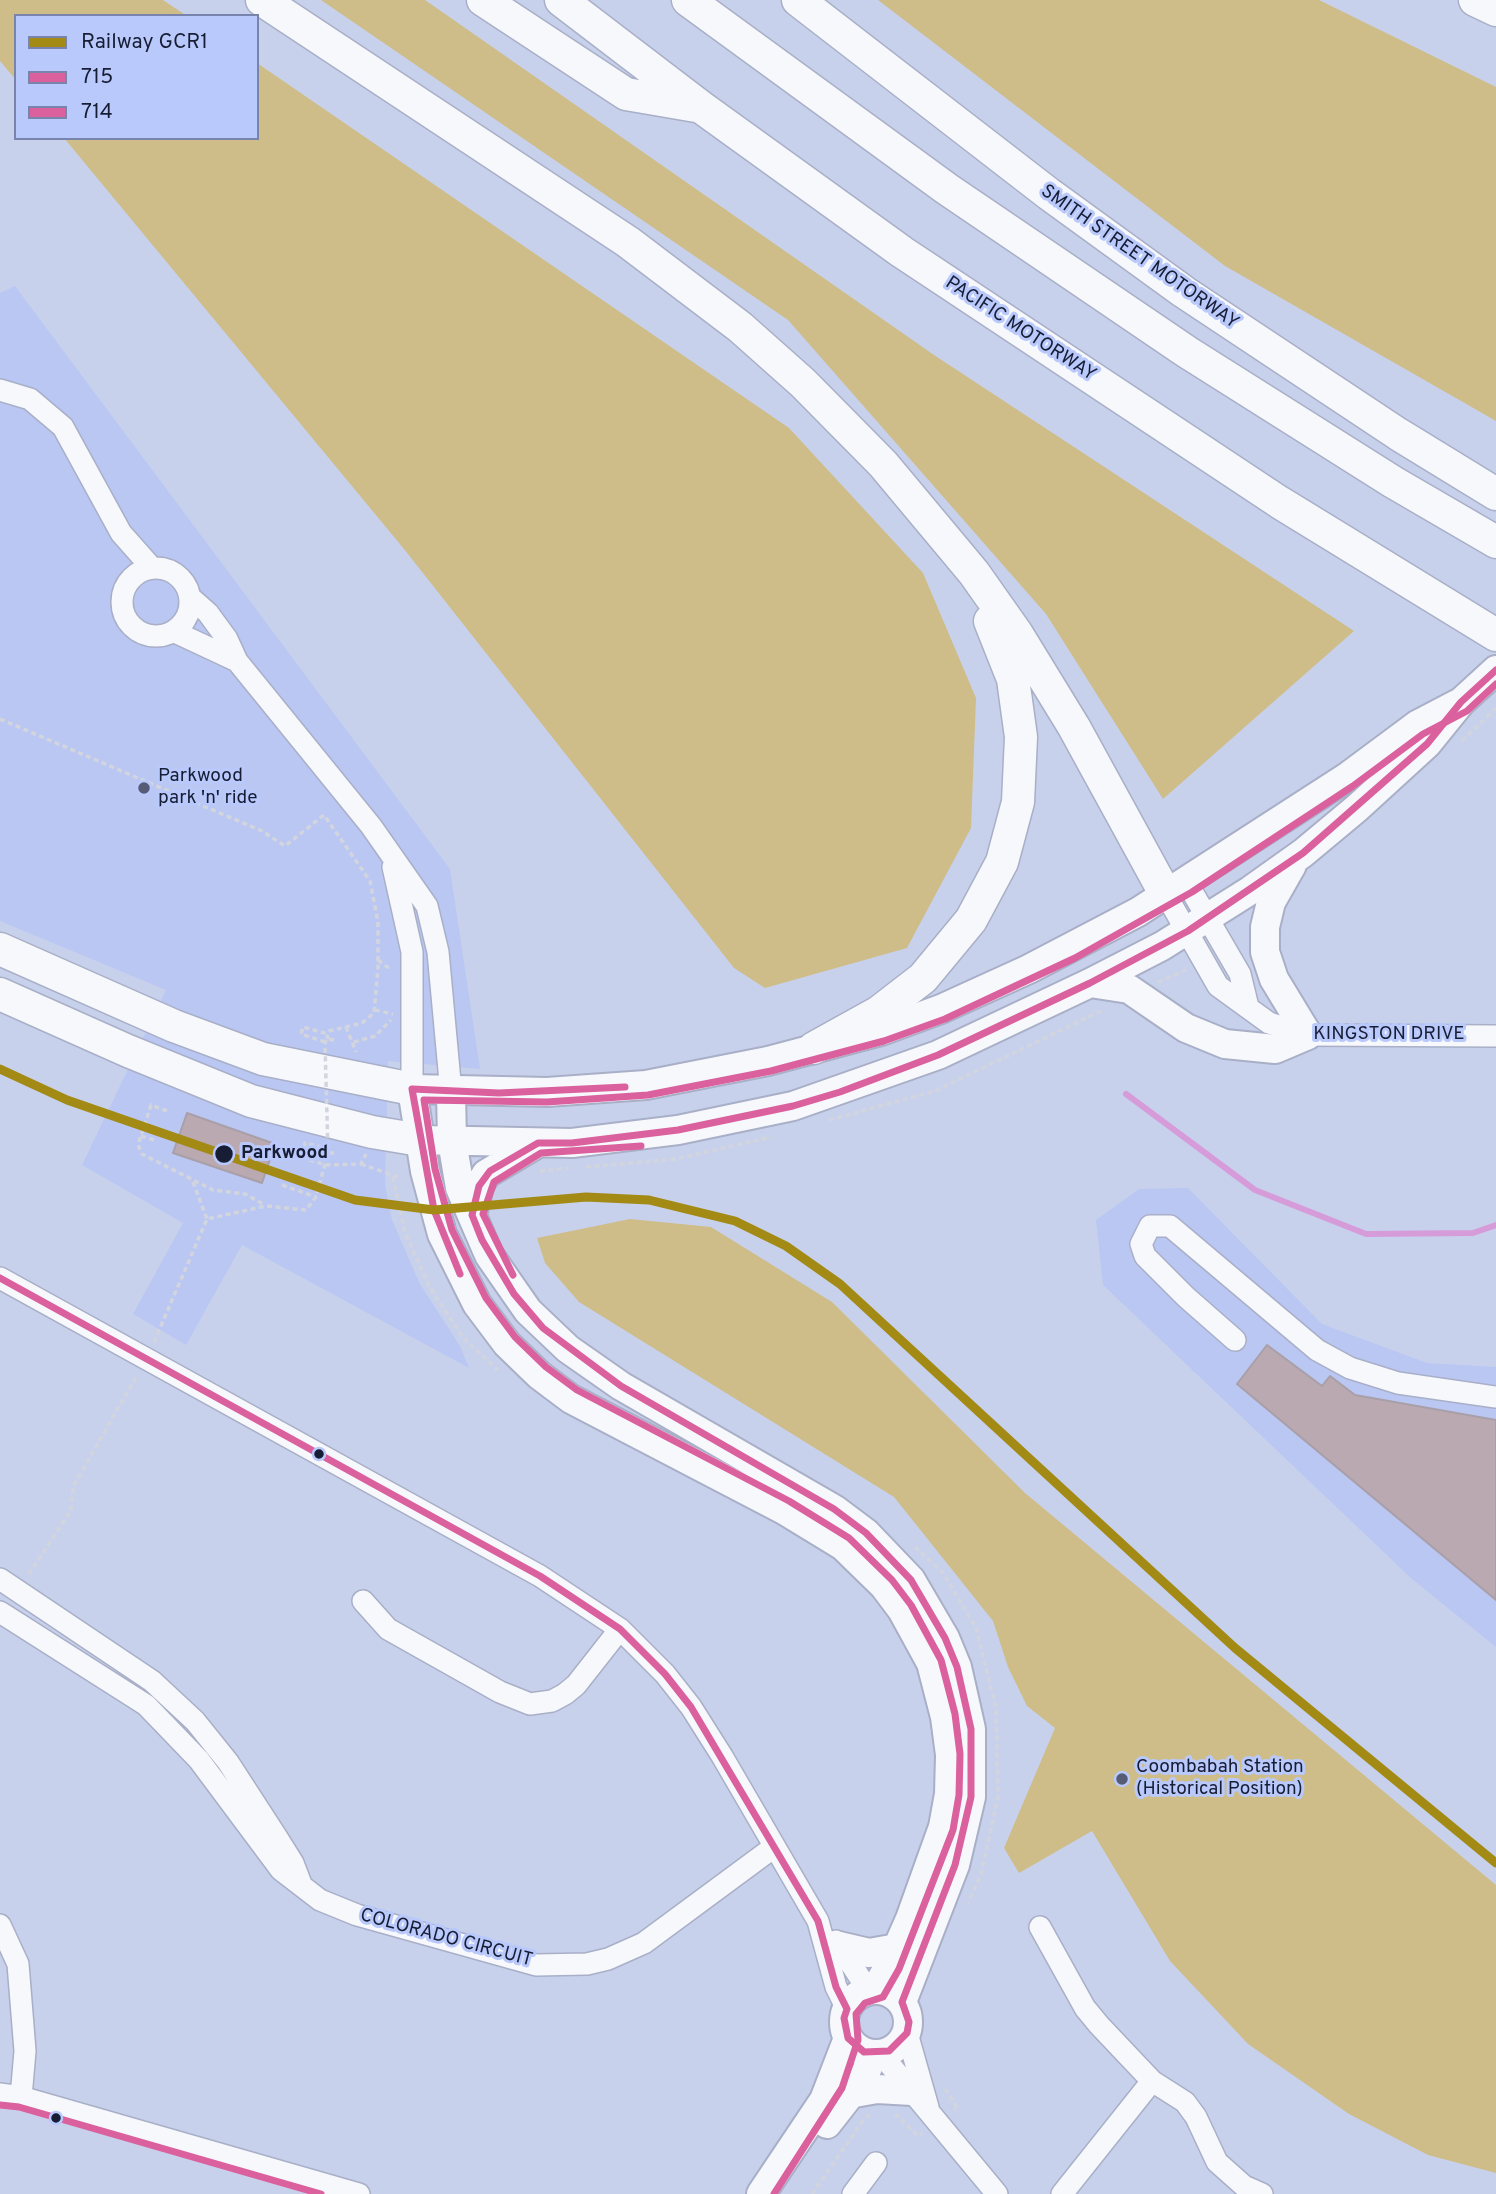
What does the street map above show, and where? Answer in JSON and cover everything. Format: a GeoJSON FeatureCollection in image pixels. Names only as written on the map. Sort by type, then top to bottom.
{"type":"FeatureCollection","features":[{"type":"Feature","properties":{"kind":"highway"},"geometry":{"type":"LineString","coordinates":[[262,0],[628,242],[740,327],[803,383],[883,464],[974,573],[1068,716],[1176,889]]}},
{"type":"Feature","properties":{"kind":"highway"},"geometry":{"type":"LineString","coordinates":[[483,0],[626,94],[701,107]]}},
{"type":"Feature","properties":{"kind":"highway","name":"PACIFIC MOTORWAY"},"geometry":{"type":"LineString","coordinates":[[561,0],[701,107],[925,268],[1279,502],[1496,635]]}},
{"type":"Feature","properties":{"kind":"highway"},"geometry":{"type":"LineString","coordinates":[[688,0],[947,189],[1187,352],[1394,482],[1496,542]]}},
{"type":"Feature","properties":{"kind":"highway","name":"SMITH STREET MOTORWAY"},"geometry":{"type":"LineString","coordinates":[[798,0],[1049,194],[1184,292],[1364,412],[1496,494]]}},
{"type":"Feature","properties":{"kind":"highway"},"geometry":{"type":"LineString","coordinates":[[1475,0],[1496,10]]}},
{"type":"Feature","properties":{"kind":"highway"},"geometry":{"type":"LineString","coordinates":[[814,1048],[879,1012],[923,978],[971,920],[1002,862],[1012,830],[1021,771],[1019,710],[1003,647],[974,573]]}},
{"type":"Feature","properties":{"kind":"highway"},"geometry":{"type":"LineString","coordinates":[[0,949],[174,1026],[263,1059],[412,1089]]}},
{"type":"Feature","properties":{"kind":"highway"},"geometry":{"type":"LineString","coordinates":[[0,994],[128,1051],[251,1101],[372,1132],[420,1140]]}},
{"type":"Feature","properties":{"kind":"main road"},"geometry":{"type":"LineString","coordinates":[[420,1140],[538,1143],[635,1137],[793,1106],[938,1055],[1090,983],[1198,924],[1296,858],[1427,744],[1461,702],[1496,670]]}},
{"type":"Feature","properties":{"kind":"main road"},"geometry":{"type":"LineString","coordinates":[[872,1990],[897,1948],[943,1827],[949,1794],[950,1755],[945,1717],[931,1663],[902,1610],[865,1566],[816,1528],[590,1410],[555,1389],[524,1361],[477,1304],[450,1256],[434,1210],[412,1089],[451,1092],[558,1092],[646,1085],[734,1069],[881,1031],[974,995],[1082,943],[1176,889],[1347,777],[1417,725],[1461,702]]}},
{"type":"Feature","properties":{"kind":"main road"},"geometry":{"type":"LineString","coordinates":[[1090,983],[1112,985],[1138,995],[1186,1028],[1225,1044],[1275,1049],[1308,1035],[1274,979],[1265,952],[1265,927],[1271,902],[1296,858]]}},
{"type":"Feature","properties":{"kind":"main road"},"geometry":{"type":"LineString","coordinates":[[451,1092],[452,1142],[460,1188],[502,1276],[543,1328],[621,1386],[834,1509],[888,1553],[929,1607],[949,1648],[965,1696],[972,1741],[971,1797],[955,1865],[902,2002]]}},
{"type":"Feature","properties":{"kind":"main road"},"geometry":{"type":"LineString","coordinates":[[472,1215],[478,1186],[486,1174],[538,1143]]}},
{"type":"Feature","properties":{"kind":"main road"},"geometry":{"type":"LineString","coordinates":[[839,1946],[869,1953],[897,1948]]}},
{"type":"Feature","properties":{"kind":"main road"},"geometry":{"type":"LineString","coordinates":[[761,2194],[824,2100],[848,2038],[844,2018],[852,2000],[872,1990],[885,1990],[902,2002],[909,2022],[907,2033],[897,2046],[878,2054],[864,2052],[848,2038]]}},
{"type":"Feature","properties":{"kind":"main road"},"geometry":{"type":"LineString","coordinates":[[780,2194],[878,2054]]}},
{"type":"Feature","properties":{"kind":"main road"},"geometry":{"type":"LineString","coordinates":[[849,2094],[877,2089],[920,2100]]}},
{"type":"Feature","properties":{"kind":"street"},"geometry":{"type":"LineString","coordinates":[[0,390],[30,400],[63,426],[121,533],[152,568]]}},
{"type":"Feature","properties":{"kind":"street"},"geometry":{"type":"LineString","coordinates":[[191,598],[187,617],[175,632],[157,637],[148,636],[130,626],[124,616],[122,595],[127,585],[142,571],[163,568],[182,579],[191,598],[208,613],[227,639],[237,661],[365,817],[391,858],[428,906],[442,982],[451,1092]]}},
{"type":"Feature","properties":{"kind":"street"},"geometry":{"type":"LineString","coordinates":[[175,632],[237,661]]}},
{"type":"Feature","properties":{"kind":"street"},"geometry":{"type":"LineString","coordinates":[[391,858],[412,952],[412,1089]]}},
{"type":"Feature","properties":{"kind":"street","name":"KINGSTON DRIVE"},"geometry":{"type":"LineString","coordinates":[[1176,889],[1198,924],[1218,986],[1269,1023],[1308,1035],[1496,1036]]}},
{"type":"Feature","properties":{"kind":"street"},"geometry":{"type":"LineString","coordinates":[[1235,1340],[1145,1256],[1142,1244],[1150,1226],[1170,1226],[1317,1350],[1349,1368],[1398,1383],[1496,1397]]}},
{"type":"Feature","properties":{"kind":"street"},"geometry":{"type":"LineString","coordinates":[[0,1278],[561,1588],[620,1629],[657,1666],[691,1707],[818,1921],[872,1990]]}},
{"type":"Feature","properties":{"kind":"street"},"geometry":{"type":"LineString","coordinates":[[0,1579],[152,1681],[195,1721],[228,1762],[269,1825],[293,1863],[301,1884]]}},
{"type":"Feature","properties":{"kind":"street"},"geometry":{"type":"LineString","coordinates":[[363,1601],[388,1629],[500,1692],[530,1704],[552,1701],[565,1694],[620,1629]]}},
{"type":"Feature","properties":{"kind":"street","name":"COLORADO CIRCUIT"},"geometry":{"type":"LineString","coordinates":[[0,1612],[122,1686],[165,1723],[199,1760],[281,1870],[320,1900],[357,1915],[536,1965],[587,1964],[608,1959],[644,1943],[774,1847]]}},
{"type":"Feature","properties":{"kind":"street"},"geometry":{"type":"LineString","coordinates":[[818,1921],[836,1987],[847,2009]]}},
{"type":"Feature","properties":{"kind":"street"},"geometry":{"type":"LineString","coordinates":[[0,1925],[18,1965],[25,2051],[10,2095],[359,2194]]}},
{"type":"Feature","properties":{"kind":"street"},"geometry":{"type":"LineString","coordinates":[[1040,1927],[1084,2008],[1152,2081],[1185,2102],[1196,2117],[1217,2162],[1244,2186],[1262,2194]]}},
{"type":"Feature","properties":{"kind":"street"},"geometry":{"type":"LineString","coordinates":[[907,2033],[920,2100]]}},
{"type":"Feature","properties":{"kind":"street"},"geometry":{"type":"LineString","coordinates":[[878,2054],[920,2100],[997,2194]]}},
{"type":"Feature","properties":{"kind":"street"},"geometry":{"type":"LineString","coordinates":[[1062,2194],[1152,2081]]}},
{"type":"Feature","properties":{"kind":"street"},"geometry":{"type":"LineString","coordinates":[[853,2194],[876,2163]]}},
{"type":"Feature","properties":{"kind":"path"},"geometry":{"type":"LineString","coordinates":[[1487,717],[1496,708]]}},
{"type":"Feature","properties":{"kind":"path"},"geometry":{"type":"LineString","coordinates":[[0,719],[262,831],[285,846],[324,815],[370,881],[376,898],[378,960],[374,1010],[367,1020],[329,1031],[328,1034]]}},
{"type":"Feature","properties":{"kind":"path"},"geometry":{"type":"LineString","coordinates":[[378,960],[390,969],[395,979]]}},
{"type":"Feature","properties":{"kind":"path"},"geometry":{"type":"LineString","coordinates":[[821,1122],[935,1091],[1094,1011],[1114,1010],[1138,995]]}},
{"type":"Feature","properties":{"kind":"path"},"geometry":{"type":"LineString","coordinates":[[346,1027],[354,1045],[368,1040],[380,1033],[395,1014],[397,1006]]}},
{"type":"Feature","properties":{"kind":"path"},"geometry":{"type":"LineString","coordinates":[[374,1010],[395,1014]]}},
{"type":"Feature","properties":{"kind":"path"},"geometry":{"type":"LineString","coordinates":[[326,1042],[301,1034],[303,1027],[328,1034],[334,1040],[326,1039],[328,1149]]}},
{"type":"Feature","properties":{"kind":"path"},"geometry":{"type":"LineString","coordinates":[[167,1111],[151,1105],[138,1145],[142,1154],[213,1190],[245,1194],[266,1206]]}},
{"type":"Feature","properties":{"kind":"path"},"geometry":{"type":"LineString","coordinates":[[141,1136],[156,1141]]}},
{"type":"Feature","properties":{"kind":"path"},"geometry":{"type":"LineString","coordinates":[[534,1171],[676,1159],[771,1136]]}},
{"type":"Feature","properties":{"kind":"path"},"geometry":{"type":"LineString","coordinates":[[305,1143],[328,1149],[334,1153],[327,1156],[304,1149],[305,1143]]}},
{"type":"Feature","properties":{"kind":"path"},"geometry":{"type":"LineString","coordinates":[[293,1155],[326,1165],[361,1164],[401,1178]]}},
{"type":"Feature","properties":{"kind":"path"},"geometry":{"type":"LineString","coordinates":[[361,1164],[365,1155]]}},
{"type":"Feature","properties":{"kind":"path"},"geometry":{"type":"LineString","coordinates":[[207,1219],[266,1206],[306,1210],[316,1197],[327,1156]]}},
{"type":"Feature","properties":{"kind":"path"},"geometry":{"type":"LineString","coordinates":[[18,1591],[71,1510],[73,1487],[147,1359],[207,1219],[193,1181]]}},
{"type":"Feature","properties":{"kind":"path"},"geometry":{"type":"LineString","coordinates":[[282,1185],[316,1197]]}},
{"type":"Feature","properties":{"kind":"path"},"geometry":{"type":"LineString","coordinates":[[906,1539],[943,1573],[976,1628],[996,1708],[998,1797],[981,1874],[965,1910]]}},
{"type":"Feature","properties":{"kind":"shaded area"},"geometry":{"type":"Polygon","coordinates":[[[0,0],[163,0],[184,14],[14,14],[14,78],[0,61],[0,0]]]}},
{"type":"Feature","properties":{"kind":"shaded area"},"geometry":{"type":"Polygon","coordinates":[[[321,0],[425,0],[934,355],[1354,631],[1163,799],[1046,614],[788,320],[321,0]]]}},
{"type":"Feature","properties":{"kind":"shaded area"},"geometry":{"type":"Polygon","coordinates":[[[878,0],[1319,0],[1496,87],[1496,421],[1225,266],[878,0]]]}},
{"type":"Feature","properties":{"kind":"shaded area"},"geometry":{"type":"Polygon","coordinates":[[[259,64],[789,428],[923,573],[976,698],[971,828],[907,948],[765,988],[734,968],[404,549],[66,140],[259,140],[259,64]]]}},
{"type":"Feature","properties":{"kind":"shaded area"},"geometry":{"type":"Polygon","coordinates":[[[15,286],[450,869],[480,1069],[388,1061],[385,1185],[392,1220],[420,1284],[460,1346],[469,1368],[242,1245],[186,1345],[133,1314],[183,1223],[82,1165],[166,990],[0,921],[0,293],[15,286]]]}},
{"type":"Feature","properties":{"kind":"shaded area"},"geometry":{"type":"Polygon","coordinates":[[[1188,1188],[1322,1324],[1427,1363],[1496,1367],[1496,1647],[1412,1579],[1103,1285],[1096,1220],[1139,1189],[1188,1188]]]}},
{"type":"Feature","properties":{"kind":"shaded area"},"geometry":{"type":"Polygon","coordinates":[[[630,1219],[711,1227],[832,1302],[1025,1493],[1496,1885],[1496,2173],[1428,2155],[1349,2114],[1248,2044],[1170,1961],[1092,1831],[1019,1873],[1004,1848],[1055,1728],[1027,1706],[1008,1667],[993,1621],[894,1497],[579,1302],[545,1263],[537,1238],[630,1219]]]}},
{"type":"Feature","properties":{"kind":"building"},"geometry":{"type":"Polygon","coordinates":[[[187,1113],[275,1144],[262,1183],[173,1153],[187,1113]]]}},
{"type":"Feature","properties":{"kind":"building"},"geometry":{"type":"Polygon","coordinates":[[[1267,1345],[1322,1386],[1330,1376],[1355,1395],[1496,1420],[1496,1600],[1237,1384],[1267,1345]]]}},
{"type":"Feature","properties":{"kind":"waterway"},"geometry":{"type":"LineString","coordinates":[[1126,1094],[1255,1190],[1366,1234],[1473,1233],[1496,1225]]}},
{"type":"Feature","properties":{"kind":"rail line","name":"GCR1"},"geometry":{"type":"LineString","coordinates":[[0,1069],[67,1100],[355,1200],[434,1210],[586,1197],[649,1200],[735,1221],[786,1246],[840,1284],[1235,1648],[1496,1863]]}},
{"type":"Feature","properties":{"kind":"transit line","name":"715"},"geometry":{"type":"LineString","coordinates":[[0,1278],[540,1576],[620,1629],[665,1674],[691,1707],[818,1921],[836,1987],[847,2009],[844,2018],[848,2038],[864,2052],[889,2051],[907,2033],[909,2022],[902,2002],[955,1865],[971,1797],[971,1729],[957,1667],[945,1638],[911,1580],[866,1533],[834,1509],[621,1386],[543,1328],[514,1294],[482,1240],[472,1215],[479,1186],[490,1171],[538,1143],[572,1143],[678,1130],[793,1106],[840,1092],[938,1055],[1090,983],[1188,931],[1303,853],[1427,744],[1461,702],[1496,670]]}},
{"type":"Feature","properties":{"kind":"transit line","name":"714"},"geometry":{"type":"LineString","coordinates":[[774,2194],[842,2088],[858,2040],[856,2014],[865,2003],[883,1997],[899,1969],[953,1830],[959,1795],[960,1754],[955,1714],[941,1660],[911,1605],[892,1580],[849,1538],[789,1501],[577,1390],[546,1367],[515,1337],[486,1298],[452,1230],[435,1169],[424,1100],[547,1102],[648,1095],[771,1071],[884,1041],[945,1019],[1075,958],[1192,892],[1353,786],[1423,734],[1467,711],[1496,684]]}},
{"type":"Feature","properties":{"kind":"transit line","name":"715"},"geometry":{"type":"LineString","coordinates":[[460,1274],[434,1210],[412,1089],[499,1093],[625,1087]]}},
{"type":"Feature","properties":{"kind":"transit line","name":"714"},"geometry":{"type":"LineString","coordinates":[[513,1275],[483,1214],[494,1182],[541,1153],[641,1146]]}},
{"type":"Feature","properties":{"kind":"transit line","name":"714"},"geometry":{"type":"LineString","coordinates":[[0,2105],[19,2107],[321,2194]]}},
{"type":"Feature","properties":{"kind":"place","name":"Parkwood park 'n' ride"},"geometry":{"type":"Point","coordinates":[144,788]}},
{"type":"Feature","properties":{"kind":"place","name":"Parkwood"},"geometry":{"type":"Point","coordinates":[224,1154]}},
{"type":"Feature","properties":{"kind":"place","name":"Coombabah Station (Historical Position)"},"geometry":{"type":"Point","coordinates":[1122,1779]}}]}
